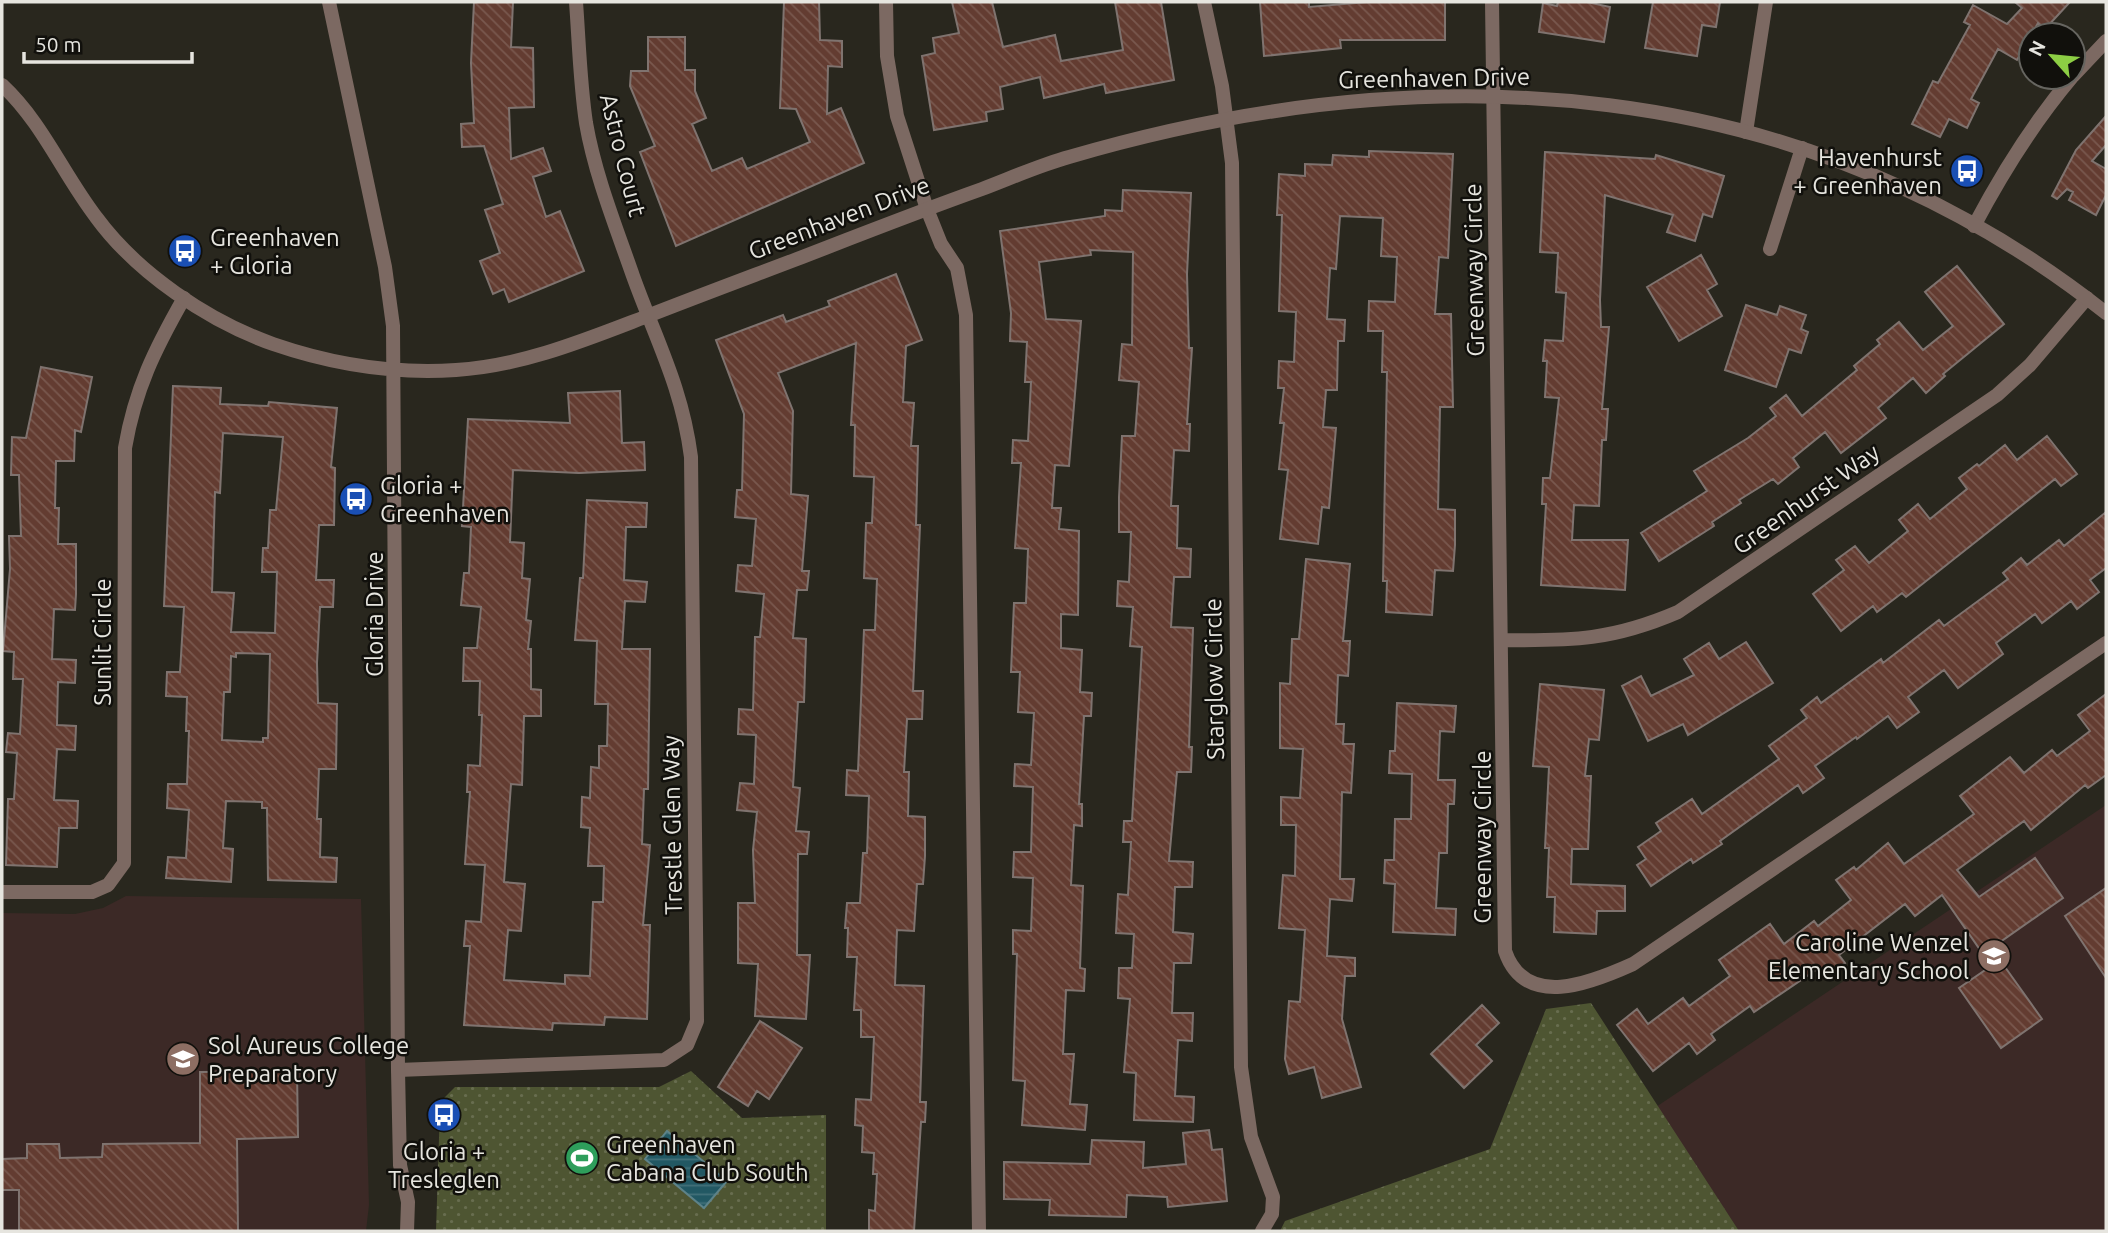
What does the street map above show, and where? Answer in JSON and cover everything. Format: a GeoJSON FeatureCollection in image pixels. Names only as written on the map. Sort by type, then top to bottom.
{"type":"FeatureCollection","features":[{"type":"Feature","properties":{"kind":"street","name":"Gloria Drive"},"geometry":{"type":"LineString","coordinates":[[329,2],[385,267],[393,326],[398,1070],[400,1165],[408,1202],[407,1231]]}},
{"type":"Feature","properties":{"kind":"street","name":"Astro Court"},"geometry":{"type":"LineString","coordinates":[[576,2],[587,125],[596,162],[649,316]]}},
{"type":"Feature","properties":{"kind":"street"},"geometry":{"type":"LineString","coordinates":[[886,2],[887,57],[897,116],[927,209],[942,244],[957,268],[968,336],[979,1231]]}},
{"type":"Feature","properties":{"kind":"street","name":"Starglow Circle"},"geometry":{"type":"LineString","coordinates":[[1203,2],[1227,120],[1232,163],[1241,1067],[1251,1137],[1273,1197],[1272,1214],[1262,1231]]}},
{"type":"Feature","properties":{"kind":"street","name":"Greenway Circle"},"geometry":{"type":"LineString","coordinates":[[1492,2],[1506,951],[1510,965],[1519,976],[1530,984],[1544,987],[1576,984],[1608,975],[1650,954],[2106,643]]}},
{"type":"Feature","properties":{"kind":"street"},"geometry":{"type":"LineString","coordinates":[[1746,132],[1766,2]]}},
{"type":"Feature","properties":{"kind":"street"},"geometry":{"type":"LineString","coordinates":[[2087,61],[2106,41]]}},
{"type":"Feature","properties":{"kind":"street","name":"Greenhaven Drive"},"geometry":{"type":"LineString","coordinates":[[2,85],[22,104],[98,221],[139,262],[184,298],[268,342],[336,363],[457,370],[522,360],[649,316],[1066,158],[1227,120],[1354,99],[1578,99],[1691,118],[1746,132],[1802,148],[1871,175],[1974,226],[2030,259],[2106,313]]}},
{"type":"Feature","properties":{"kind":"street"},"geometry":{"type":"LineString","coordinates":[[1974,226],[2017,150],[2060,91]]}},
{"type":"Feature","properties":{"kind":"street"},"geometry":{"type":"LineString","coordinates":[[1770,248],[1802,148]]}},
{"type":"Feature","properties":{"kind":"street","name":"Sunlit Circle"},"geometry":{"type":"LineString","coordinates":[[2,892],[92,892],[108,885],[124,863],[125,448],[131,410],[143,375],[184,298]]}},
{"type":"Feature","properties":{"kind":"street","name":"Greenhurst Way"},"geometry":{"type":"LineString","coordinates":[[1503,640],[1574,641],[1605,638],[1645,627],[1678,612],[1997,395],[2030,366],[2087,298]]}},
{"type":"Feature","properties":{"kind":"street","name":"Trestle Glen Way"},"geometry":{"type":"LineString","coordinates":[[398,1070],[664,1060],[677,1054],[693,1037],[697,1007],[691,457],[677,383],[649,316]]}},
{"type":"Feature","properties":{"kind":"shaded area","name":"Caroline Wenzel Elementary School"},"geometry":{"type":"Polygon","coordinates":[[[2106,805],[2106,1231],[1739,1231],[1656,1107],[2106,805]]]}},
{"type":"Feature","properties":{"kind":"shaded area","name":"Sol Aureus College Preparatory"},"geometry":{"type":"Polygon","coordinates":[[[126,896],[361,899],[369,1205],[366,1231],[2,1231],[2,913],[75,914],[103,908],[126,896]]]}},
{"type":"Feature","properties":{"kind":"green space"},"geometry":{"type":"Polygon","coordinates":[[[1591,1003],[1739,1231],[1280,1231],[1285,1221],[1490,1149],[1546,1009],[1591,1003]]]}},
{"type":"Feature","properties":{"kind":"green space"},"geometry":{"type":"Polygon","coordinates":[[[691,1071],[742,1118],[826,1115],[826,1231],[436,1231],[440,1107],[443,1099],[455,1087],[659,1087],[691,1071]]]}},
{"type":"Feature","properties":{"kind":"water"},"geometry":{"type":"Polygon","coordinates":[[[667,1131],[727,1181],[704,1208],[645,1159],[667,1131]]]}},
{"type":"Feature","properties":{"kind":"building"},"geometry":{"type":"Polygon","coordinates":[[[474,2],[513,2],[511,47],[533,48],[534,107],[509,108],[511,159],[543,148],[551,171],[533,177],[546,217],[560,211],[584,271],[509,302],[504,289],[493,294],[480,261],[500,253],[485,210],[503,204],[484,146],[462,147],[461,124],[474,123],[471,63],[474,2]]]}},
{"type":"Feature","properties":{"kind":"building"},"geometry":{"type":"Polygon","coordinates":[[[784,2],[819,2],[820,40],[842,41],[842,67],[828,66],[827,114],[841,108],[864,163],[676,246],[640,152],[655,146],[630,86],[631,71],[648,71],[648,37],[685,37],[685,70],[695,70],[695,91],[706,118],[692,124],[712,171],[742,158],[747,169],[810,142],[796,109],[780,108],[784,2]]]}},
{"type":"Feature","properties":{"kind":"building"},"geometry":{"type":"Polygon","coordinates":[[[952,2],[992,2],[1003,47],[1055,35],[1061,61],[1123,50],[1115,2],[1161,2],[1174,80],[1106,93],[1104,84],[1044,98],[1040,77],[1000,87],[1003,109],[986,112],[987,121],[934,130],[922,56],[935,53],[933,38],[959,33],[952,2]]]}},
{"type":"Feature","properties":{"kind":"building"},"geometry":{"type":"Polygon","coordinates":[[[1260,2],[1309,2],[1309,7],[1368,2],[1445,2],[1445,40],[1340,40],[1341,48],[1264,56],[1260,2]]]}},
{"type":"Feature","properties":{"kind":"building"},"geometry":{"type":"Polygon","coordinates":[[[1558,2],[1587,2],[1610,7],[1604,42],[1539,32],[1543,3],[1557,6],[1558,2]]]}},
{"type":"Feature","properties":{"kind":"building"},"geometry":{"type":"Polygon","coordinates":[[[1653,2],[1720,2],[1716,27],[1702,25],[1697,56],[1645,48],[1653,2]]]}},
{"type":"Feature","properties":{"kind":"building"},"geometry":{"type":"Polygon","coordinates":[[[2015,2],[2070,2],[2052,21],[2017,21],[2017,60],[1998,49],[1971,99],[1979,103],[1967,128],[1949,119],[1940,137],[1912,124],[1933,81],[1938,83],[1970,25],[1964,22],[1973,5],[2007,24],[2022,8],[2015,2]]]}},
{"type":"Feature","properties":{"kind":"building"},"geometry":{"type":"Polygon","coordinates":[[[2106,116],[2106,145],[2092,161],[2106,169],[2106,195],[2096,215],[2069,200],[2073,192],[2067,189],[2057,199],[2052,196],[2076,150],[2106,116]]]}},
{"type":"Feature","properties":{"kind":"building"},"geometry":{"type":"Polygon","coordinates":[[[1369,151],[1453,154],[1448,258],[1439,257],[1435,314],[1451,314],[1453,407],[1440,407],[1438,509],[1455,510],[1455,545],[1453,571],[1435,570],[1432,615],[1386,612],[1387,581],[1383,581],[1387,372],[1382,372],[1383,331],[1368,331],[1369,301],[1395,302],[1397,257],[1381,256],[1383,218],[1340,216],[1336,269],[1330,268],[1327,319],[1345,320],[1344,341],[1338,341],[1337,390],[1326,390],[1323,427],[1336,428],[1329,508],[1322,507],[1318,544],[1280,539],[1288,470],[1279,469],[1284,423],[1280,423],[1284,388],[1278,388],[1279,361],[1294,362],[1296,312],[1279,311],[1282,215],[1277,215],[1279,174],[1305,176],[1305,164],[1332,165],[1333,155],[1369,157],[1369,151]]]}},
{"type":"Feature","properties":{"kind":"building"},"geometry":{"type":"Polygon","coordinates":[[[1545,152],[1655,159],[1656,155],[1724,176],[1712,217],[1703,214],[1695,241],[1667,232],[1673,215],[1605,195],[1600,300],[1601,327],[1609,327],[1602,409],[1608,409],[1606,440],[1602,440],[1599,506],[1574,505],[1572,540],[1628,540],[1625,590],[1541,585],[1546,504],[1542,504],[1543,478],[1550,478],[1559,398],[1545,397],[1547,361],[1543,361],[1545,340],[1563,341],[1566,293],[1556,292],[1558,253],[1540,252],[1545,152]]]}},
{"type":"Feature","properties":{"kind":"building"},"geometry":{"type":"Polygon","coordinates":[[[1123,190],[1191,193],[1187,274],[1189,348],[1192,348],[1187,424],[1190,424],[1189,451],[1174,450],[1171,506],[1178,506],[1177,548],[1191,549],[1190,577],[1174,577],[1171,627],[1193,628],[1189,747],[1192,747],[1191,772],[1177,772],[1169,861],[1193,862],[1192,887],[1175,887],[1173,932],[1193,934],[1191,963],[1174,963],[1172,1013],[1193,1013],[1192,1041],[1178,1040],[1175,1096],[1194,1097],[1193,1122],[1134,1120],[1136,1073],[1124,1072],[1130,999],[1118,998],[1119,968],[1132,968],[1134,934],[1116,933],[1118,894],[1128,895],[1131,842],[1123,842],[1124,821],[1132,821],[1142,647],[1130,646],[1133,607],[1117,606],[1118,581],[1129,582],[1131,532],[1119,532],[1119,497],[1122,436],[1135,436],[1139,382],[1119,380],[1122,344],[1132,345],[1133,252],[1090,250],[1091,255],[1039,262],[1046,319],[1081,321],[1069,466],[1055,465],[1052,508],[1061,508],[1059,529],[1079,531],[1078,615],[1061,614],[1061,648],[1082,650],[1080,692],[1092,693],[1091,716],[1084,716],[1079,804],[1082,804],[1082,826],[1074,825],[1071,885],[1083,886],[1080,968],[1085,969],[1084,991],[1066,990],[1063,1054],[1074,1054],[1070,1104],[1087,1105],[1085,1130],[1022,1125],[1025,1081],[1013,1080],[1017,954],[1013,954],[1013,930],[1031,931],[1033,878],[1013,877],[1014,852],[1031,852],[1033,787],[1014,786],[1015,764],[1031,765],[1034,713],[1018,712],[1020,672],[1011,672],[1014,603],[1026,603],[1028,549],[1015,548],[1021,463],[1012,463],[1013,440],[1028,441],[1031,382],[1025,382],[1027,342],[1010,341],[1011,313],[1000,231],[1105,216],[1105,210],[1122,211],[1123,190]]]}},
{"type":"Feature","properties":{"kind":"building"},"geometry":{"type":"Polygon","coordinates":[[[1701,255],[1717,284],[1707,290],[1722,316],[1679,341],[1647,287],[1701,255]]]}},
{"type":"Feature","properties":{"kind":"building"},"geometry":{"type":"Polygon","coordinates":[[[1957,266],[2004,324],[1943,374],[1945,376],[1926,393],[1913,378],[1878,408],[1886,418],[1841,453],[1825,432],[1793,458],[1799,467],[1778,484],[1773,479],[1739,500],[1741,503],[1712,522],[1714,526],[1659,561],[1641,533],[1707,491],[1694,471],[1748,438],[1776,416],[1770,408],[1786,395],[1802,416],[1857,370],[1854,366],[1880,344],[1877,340],[1899,322],[1923,350],[1953,326],[1925,292],[1957,266]]]}},
{"type":"Feature","properties":{"kind":"building"},"geometry":{"type":"Polygon","coordinates":[[[896,274],[922,340],[906,346],[903,402],[914,403],[911,446],[918,446],[916,525],[920,525],[913,691],[923,691],[922,719],[907,719],[904,772],[909,772],[908,816],[925,817],[925,856],[923,884],[917,884],[914,931],[897,930],[895,985],[924,986],[920,1102],[926,1102],[925,1122],[921,1122],[914,1231],[869,1231],[869,1210],[875,1211],[877,1174],[873,1174],[874,1153],[862,1152],[863,1126],[855,1125],[856,1099],[871,1100],[874,1037],[861,1037],[861,1010],[854,1010],[857,957],[847,957],[848,928],[845,928],[847,903],[860,903],[863,853],[867,853],[869,796],[846,795],[847,770],[858,771],[864,630],[875,630],[877,579],[864,578],[866,523],[872,523],[874,477],[854,476],[855,425],[851,425],[856,343],[778,373],[793,411],[791,494],[808,496],[802,571],[809,571],[807,590],[797,590],[793,638],[806,639],[804,702],[798,702],[793,787],[800,788],[796,831],[809,832],[807,854],[798,854],[797,955],[810,955],[806,1019],[755,1016],[758,964],[738,963],[738,903],[755,903],[753,850],[757,812],[737,810],[740,783],[754,784],[756,735],[738,734],[739,709],[753,710],[755,637],[760,637],[764,594],[736,591],[738,565],[752,566],[756,519],[735,517],[737,490],[742,490],[744,414],[716,340],[783,315],[786,322],[830,306],[828,301],[896,274]]]}},
{"type":"Feature","properties":{"kind":"building"},"geometry":{"type":"Polygon","coordinates":[[[1746,305],[1777,315],[1780,306],[1806,315],[1801,329],[1808,332],[1801,353],[1789,349],[1776,387],[1725,370],[1746,305]]]}},
{"type":"Feature","properties":{"kind":"building"},"geometry":{"type":"Polygon","coordinates":[[[41,367],[92,377],[81,432],[75,430],[74,461],[56,461],[55,508],[59,508],[58,544],[76,544],[76,594],[75,610],[54,609],[52,659],[76,660],[75,683],[58,682],[57,725],[76,726],[75,750],[57,749],[54,800],[78,801],[77,828],[59,828],[57,867],[6,865],[8,799],[14,799],[17,753],[6,752],[8,733],[20,734],[23,679],[13,679],[14,652],[3,651],[10,569],[9,536],[21,536],[19,475],[11,475],[12,437],[26,438],[41,367]]]}},
{"type":"Feature","properties":{"kind":"building"},"geometry":{"type":"Polygon","coordinates":[[[173,386],[221,388],[220,404],[268,406],[269,402],[337,408],[331,467],[335,468],[334,525],[319,525],[316,580],[334,580],[333,607],[320,607],[317,663],[318,703],[337,704],[336,769],[319,769],[317,819],[321,819],[320,857],[337,858],[336,882],[268,880],[267,808],[262,808],[262,802],[226,801],[223,848],[233,849],[231,882],[166,878],[168,857],[186,858],[189,810],[167,808],[168,784],[187,784],[189,731],[186,731],[187,697],[166,696],[167,672],[180,672],[184,607],[164,606],[173,386]],[[223,433],[220,493],[215,492],[212,592],[234,593],[231,632],[275,633],[277,572],[262,572],[263,548],[268,548],[270,510],[276,510],[283,437],[223,433]],[[236,653],[236,657],[231,656],[230,692],[224,692],[222,740],[263,742],[263,738],[268,738],[270,654],[236,653]]]}},
{"type":"Feature","properties":{"kind":"building"},"geometry":{"type":"Polygon","coordinates":[[[620,391],[622,443],[644,442],[645,470],[579,473],[513,470],[510,542],[524,543],[522,578],[530,579],[526,620],[531,621],[528,649],[531,649],[531,689],[541,690],[541,716],[524,716],[522,785],[511,784],[504,882],[525,884],[521,931],[508,930],[504,980],[565,984],[565,975],[590,976],[593,902],[603,902],[604,866],[588,866],[590,828],[581,827],[582,797],[590,798],[591,767],[599,768],[599,746],[607,746],[608,704],[595,704],[597,641],[575,640],[580,578],[583,578],[587,500],[647,503],[646,527],[626,527],[624,580],[647,582],[645,602],[625,601],[622,649],[650,649],[648,789],[644,789],[642,844],[650,845],[643,925],[650,925],[647,1019],[605,1017],[604,1025],[553,1023],[552,1030],[464,1025],[470,946],[464,946],[466,921],[481,922],[485,865],[465,864],[470,792],[467,792],[468,765],[480,766],[482,715],[479,715],[480,681],[463,681],[464,648],[477,648],[481,607],[461,605],[464,573],[469,573],[471,527],[462,526],[468,419],[570,423],[568,393],[620,391]]]}},
{"type":"Feature","properties":{"kind":"building"},"geometry":{"type":"Polygon","coordinates":[[[2047,436],[2077,474],[2061,486],[2055,479],[1906,597],[1902,593],[1877,612],[1873,606],[1841,631],[1813,594],[1844,570],[1836,560],[1855,546],[1869,563],[1908,531],[1899,520],[1918,504],[1930,519],[1967,489],[1959,478],[1977,464],[1979,466],[2005,445],[2017,460],[2047,436]]]}},
{"type":"Feature","properties":{"kind":"building"},"geometry":{"type":"Polygon","coordinates":[[[2106,512],[2106,568],[2090,580],[2099,592],[2077,609],[2071,601],[2042,623],[2035,614],[1996,643],[2003,654],[1958,688],[1944,670],[1908,697],[1919,712],[1897,728],[1888,716],[1815,766],[1824,778],[1803,793],[1798,785],[1720,841],[1722,844],[1693,863],[1691,859],[1651,886],[1637,865],[1646,859],[1638,847],[1661,831],[1656,823],[1692,799],[1702,814],[1779,759],[1769,746],[1807,718],[1801,710],[1817,697],[1821,703],[1881,659],[1883,663],[1939,620],[1944,626],[2008,579],[2003,573],[2021,558],[2027,565],[2059,540],[2064,546],[2106,512]]]}},
{"type":"Feature","properties":{"kind":"building"},"geometry":{"type":"Polygon","coordinates":[[[1306,559],[1350,564],[1343,641],[1350,641],[1348,676],[1338,675],[1336,724],[1344,724],[1343,744],[1354,744],[1351,793],[1342,792],[1340,879],[1354,879],[1352,901],[1330,899],[1327,956],[1355,958],[1355,976],[1345,976],[1342,1019],[1361,1087],[1322,1098],[1314,1067],[1289,1074],[1285,1059],[1289,1001],[1300,1002],[1305,930],[1279,928],[1283,875],[1295,876],[1296,825],[1281,825],[1281,797],[1300,798],[1303,749],[1280,748],[1280,683],[1290,684],[1292,639],[1299,639],[1306,559]]]}},
{"type":"Feature","properties":{"kind":"building"},"geometry":{"type":"Polygon","coordinates":[[[1746,642],[1773,683],[1688,735],[1683,724],[1648,741],[1622,686],[1641,676],[1651,696],[1694,675],[1684,659],[1709,643],[1719,659],[1746,642]]]}},
{"type":"Feature","properties":{"kind":"building"},"geometry":{"type":"Polygon","coordinates":[[[1540,684],[1604,690],[1599,740],[1589,739],[1585,776],[1591,776],[1588,849],[1572,849],[1571,884],[1625,886],[1625,911],[1597,911],[1596,934],[1554,932],[1555,897],[1547,897],[1549,848],[1545,848],[1549,767],[1533,766],[1540,684]]]}},
{"type":"Feature","properties":{"kind":"building"},"geometry":{"type":"Polygon","coordinates":[[[2106,694],[2106,775],[2088,788],[2085,785],[2031,830],[2024,821],[1957,870],[1979,897],[2035,858],[2063,898],[1983,954],[1942,895],[1915,916],[1905,904],[1839,955],[1845,963],[1825,977],[1819,968],[1754,1012],[1750,1006],[1711,1034],[1715,1040],[1697,1054],[1689,1043],[1653,1071],[1617,1025],[1637,1009],[1648,1024],[1683,998],[1689,1006],[1730,976],[1719,960],[1770,924],[1784,944],[1814,921],[1818,926],[1851,900],[1836,880],[1854,867],[1856,870],[1888,843],[1904,864],[1974,814],[1960,796],[2010,757],[2024,773],[2052,750],[2057,756],[2090,731],[2078,715],[2106,694]]]}},
{"type":"Feature","properties":{"kind":"building"},"geometry":{"type":"Polygon","coordinates":[[[1397,703],[1456,706],[1454,732],[1440,731],[1438,780],[1455,780],[1454,804],[1448,804],[1447,853],[1439,853],[1436,908],[1456,909],[1455,935],[1393,932],[1395,884],[1384,883],[1385,860],[1394,860],[1395,819],[1411,819],[1412,774],[1389,773],[1390,751],[1395,751],[1397,703]]]}},
{"type":"Feature","properties":{"kind":"building"},"geometry":{"type":"Polygon","coordinates":[[[2106,888],[2106,978],[2065,916],[2106,888]]]}},
{"type":"Feature","properties":{"kind":"building"},"geometry":{"type":"Polygon","coordinates":[[[2000,960],[2042,1019],[2001,1048],[1959,988],[2000,960]]]}},
{"type":"Feature","properties":{"kind":"building"},"geometry":{"type":"Polygon","coordinates":[[[1482,1005],[1499,1023],[1476,1045],[1492,1061],[1464,1088],[1431,1054],[1482,1005]]]}},
{"type":"Feature","properties":{"kind":"building"},"geometry":{"type":"Polygon","coordinates":[[[760,1021],[802,1048],[769,1099],[757,1091],[748,1106],[718,1087],[760,1021]]]}},
{"type":"Feature","properties":{"kind":"building"},"geometry":{"type":"Polygon","coordinates":[[[297,1071],[298,1137],[237,1139],[238,1231],[19,1231],[19,1190],[2,1190],[2,1159],[27,1158],[27,1144],[59,1144],[60,1158],[102,1157],[103,1144],[200,1143],[200,1072],[297,1071]]]}},
{"type":"Feature","properties":{"kind":"building"},"geometry":{"type":"Polygon","coordinates":[[[1209,1130],[1212,1150],[1222,1149],[1227,1201],[1168,1207],[1167,1197],[1127,1195],[1126,1217],[1049,1215],[1050,1200],[1004,1199],[1004,1162],[1090,1164],[1092,1140],[1144,1142],[1143,1168],[1186,1164],[1183,1133],[1209,1130]]]}},
{"type":"Feature","properties":{"kind":"place","name":"Havenhurst + Greenhaven"},"geometry":{"type":"Point","coordinates":[1967,171]}},
{"type":"Feature","properties":{"kind":"place","name":"Greenhaven + Gloria"},"geometry":{"type":"Point","coordinates":[185,251]}},
{"type":"Feature","properties":{"kind":"place","name":"Gloria + Greenhaven"},"geometry":{"type":"Point","coordinates":[356,499]}},
{"type":"Feature","properties":{"kind":"place","name":"Caroline Wenzel Elementary School"},"geometry":{"type":"Point","coordinates":[1994,956]}},
{"type":"Feature","properties":{"kind":"place","name":"Sol Aureus College Preparatory"},"geometry":{"type":"Point","coordinates":[183,1059]}},
{"type":"Feature","properties":{"kind":"place","name":"Gloria + Tresleglen"},"geometry":{"type":"Point","coordinates":[444,1115]}},
{"type":"Feature","properties":{"kind":"place","name":"Greenhaven Cabana Club South"},"geometry":{"type":"Point","coordinates":[582,1158]}}]}
